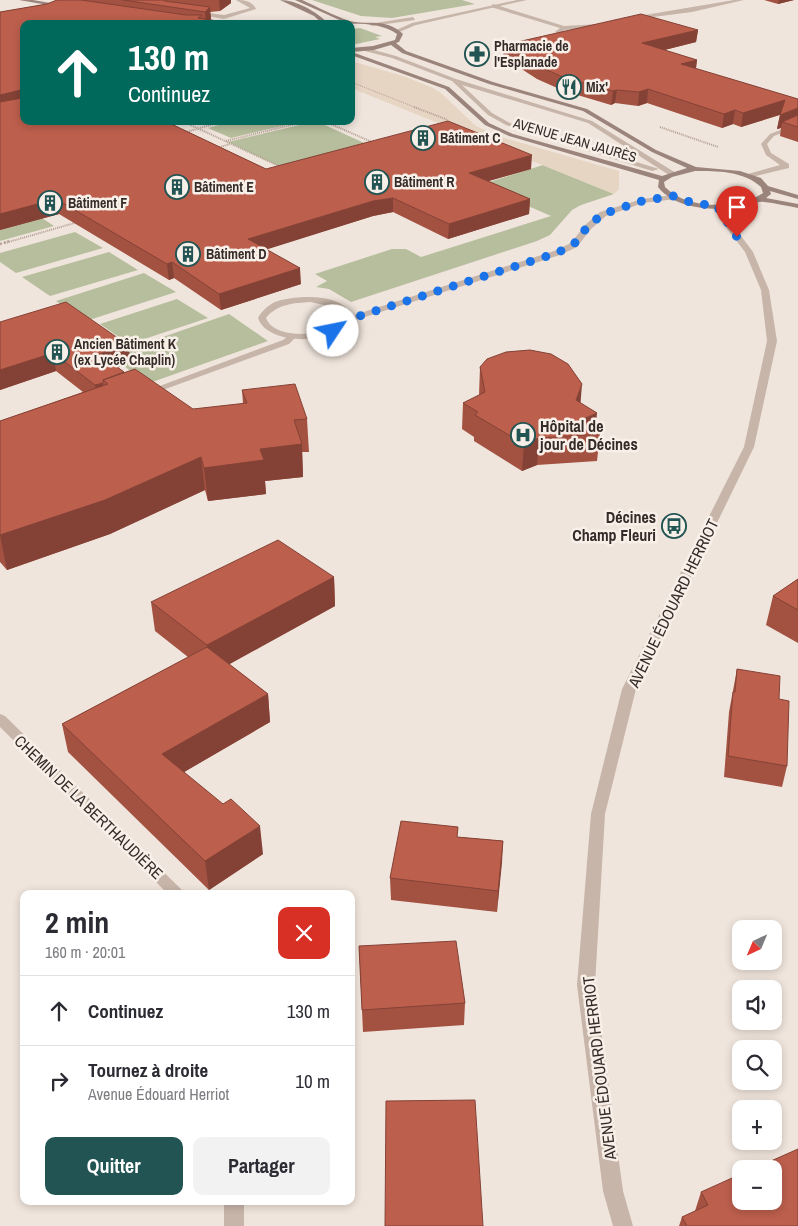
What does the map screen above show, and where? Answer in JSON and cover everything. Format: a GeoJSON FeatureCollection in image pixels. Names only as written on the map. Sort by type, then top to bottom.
{"type":"FeatureCollection","features":[{"type":"Feature","properties":{"kind":"main road"},"geometry":{"type":"LineString","coordinates":[[22,0],[70,7]]}},
{"type":"Feature","properties":{"kind":"main road"},"geometry":{"type":"LineString","coordinates":[[283,0],[316,15],[322,20]]}},
{"type":"Feature","properties":{"kind":"main road"},"geometry":{"type":"LineString","coordinates":[[298,0],[344,20]]}},
{"type":"Feature","properties":{"kind":"main road"},"geometry":{"type":"LineString","coordinates":[[355,23],[372,24],[397,31],[400,38],[392,44],[355,51]]}},
{"type":"Feature","properties":{"kind":"main road","name":"AVENUE JEAN JAURÈS"},"geometry":{"type":"LineString","coordinates":[[392,44],[404,52],[482,80],[585,110],[654,151],[695,169]]}},
{"type":"Feature","properties":{"kind":"main road","name":"AVENUE JEAN JAURÈS"},"geometry":{"type":"LineString","coordinates":[[355,54],[447,88],[487,124],[504,133],[663,179]]}},
{"type":"Feature","properties":{"kind":"main road"},"geometry":{"type":"LineString","coordinates":[[798,197],[767,188],[759,180],[751,176],[725,170],[695,169],[672,173],[663,179],[661,183],[662,188],[673,196],[693,203],[717,206],[743,205],[761,200],[798,206]]}},
{"type":"Feature","properties":{"kind":"main road"},"geometry":{"type":"LineString","coordinates":[[761,200],[767,194],[767,188]]}},
{"type":"Feature","properties":{"kind":"street"},"geometry":{"type":"LineString","coordinates":[[39,2],[46,0]]}},
{"type":"Feature","properties":{"kind":"street"},"geometry":{"type":"LineString","coordinates":[[185,12],[224,17],[253,9],[251,5],[239,0]]}},
{"type":"Feature","properties":{"kind":"street"},"geometry":{"type":"LineString","coordinates":[[397,31],[414,24],[524,0]]}},
{"type":"Feature","properties":{"kind":"street"},"geometry":{"type":"LineString","coordinates":[[626,20],[671,10],[741,0]]}},
{"type":"Feature","properties":{"kind":"street"},"geometry":{"type":"LineString","coordinates":[[48,11],[62,6]]}},
{"type":"Feature","properties":{"kind":"street"},"geometry":{"type":"LineString","coordinates":[[492,6],[564,28],[608,24]]}},
{"type":"Feature","properties":{"kind":"street"},"geometry":{"type":"LineString","coordinates":[[372,24],[475,10]]}},
{"type":"Feature","properties":{"kind":"street"},"geometry":{"type":"LineString","coordinates":[[548,38],[564,28]]}},
{"type":"Feature","properties":{"kind":"street"},"geometry":{"type":"LineString","coordinates":[[384,46],[394,57]]}},
{"type":"Feature","properties":{"kind":"street"},"geometry":{"type":"LineString","coordinates":[[363,49],[394,57],[454,80],[590,122],[672,173]]}},
{"type":"Feature","properties":{"kind":"street"},"geometry":{"type":"LineString","coordinates":[[454,80],[490,114],[508,124],[546,137],[672,173]]}},
{"type":"Feature","properties":{"kind":"street"},"geometry":{"type":"LineString","coordinates":[[751,176],[789,167],[768,154],[764,144],[772,135],[798,125]]}},
{"type":"Feature","properties":{"kind":"street"},"geometry":{"type":"LineString","coordinates":[[347,320],[347,314],[342,308],[323,301],[290,301],[273,306],[262,318],[264,324],[279,333],[292,336],[306,337],[327,333],[342,326],[347,320],[557,253],[574,244],[588,226],[603,214],[642,201],[673,196]]}},
{"type":"Feature","properties":{"kind":"street","name":"AVENUE ÉDOUARD HERRIOT"},"geometry":{"type":"LineString","coordinates":[[623,1226],[613,1191],[586,986],[598,814],[629,689],[749,447],[772,341],[765,290],[749,252],[726,222],[717,206]]}},
{"type":"Feature","properties":{"kind":"street"},"geometry":{"type":"LineString","coordinates":[[138,395],[286,342],[292,336]]}},
{"type":"Feature","properties":{"kind":"street","name":"CHEMIN DE LA BERTHAUDIÈRE"},"geometry":{"type":"LineString","coordinates":[[0,719],[174,890]]}},
{"type":"Feature","properties":{"kind":"street"},"geometry":{"type":"LineString","coordinates":[[234,1205],[234,1226]]}},
{"type":"Feature","properties":{"kind":"path"},"geometry":{"type":"LineString","coordinates":[[190,125],[285,169]]}},
{"type":"Feature","properties":{"kind":"path"},"geometry":{"type":"LineString","coordinates":[[179,134],[211,125]]}},
{"type":"Feature","properties":{"kind":"path"},"geometry":{"type":"LineString","coordinates":[[225,141],[291,125]]}},
{"type":"Feature","properties":{"kind":"path"},"geometry":{"type":"LineString","coordinates":[[333,125],[381,146]]}},
{"type":"Feature","properties":{"kind":"path"},"geometry":{"type":"LineString","coordinates":[[214,149],[231,144]]}},
{"type":"Feature","properties":{"kind":"path"},"geometry":{"type":"LineString","coordinates":[[270,169],[279,166]]}},
{"type":"Feature","properties":{"kind":"path"},"geometry":{"type":"LineString","coordinates":[[0,244],[80,222]]}},
{"type":"Feature","properties":{"kind":"green space"},"geometry":{"type":"Polygon","coordinates":[[[312,0],[462,0],[475,4],[392,18],[361,16],[312,0]]]}},
{"type":"Feature","properties":{"kind":"green space"},"geometry":{"type":"Polygon","coordinates":[[[360,28],[382,36],[375,37],[380,39],[355,44],[355,29],[360,28]]]}},
{"type":"Feature","properties":{"kind":"green space"},"geometry":{"type":"Polygon","coordinates":[[[218,125],[286,125],[231,138],[208,128],[218,125]]]}},
{"type":"Feature","properties":{"kind":"green space"},"geometry":{"type":"Polygon","coordinates":[[[299,125],[325,125],[384,152],[297,175],[228,142],[299,125]]]}},
{"type":"Feature","properties":{"kind":"green space"},"geometry":{"type":"Polygon","coordinates":[[[543,165],[614,194],[572,210],[550,235],[537,241],[351,302],[329,289],[316,287],[327,281],[315,274],[392,249],[406,249],[421,257],[551,216],[480,185],[543,165]]]}},
{"type":"Feature","properties":{"kind":"green space"},"geometry":{"type":"Polygon","coordinates":[[[42,218],[54,226],[0,241],[0,230],[42,218]]]}},
{"type":"Feature","properties":{"kind":"green space"},"geometry":{"type":"Polygon","coordinates":[[[75,232],[103,248],[16,273],[0,262],[0,253],[75,232]]]}},
{"type":"Feature","properties":{"kind":"green space"},"geometry":{"type":"Polygon","coordinates":[[[109,252],[138,270],[50,296],[22,277],[109,252]]]}},
{"type":"Feature","properties":{"kind":"green space"},"geometry":{"type":"Polygon","coordinates":[[[144,273],[176,292],[86,321],[56,301],[144,273]]]}},
{"type":"Feature","properties":{"kind":"green space"},"geometry":{"type":"Polygon","coordinates":[[[177,299],[208,318],[129,344],[100,324],[177,299]]]}},
{"type":"Feature","properties":{"kind":"green space"},"geometry":{"type":"Polygon","coordinates":[[[229,314],[268,341],[0,436],[0,422],[134,374],[123,365],[130,362],[117,353],[229,314]]]}},
{"type":"Feature","properties":{"kind":"shaded area"},"geometry":{"type":"Polygon","coordinates":[[[355,62],[403,76],[433,88],[441,93],[476,126],[498,136],[619,171],[619,189],[614,194],[355,90],[355,62]]]}},
{"type":"Feature","properties":{"kind":"building"},"geometry":{"type":"Polygon","coordinates":[[[57,0],[81,0],[186,15],[202,15],[198,18],[211,20],[20,20],[20,90],[0,95],[0,12],[47,4],[57,0]]]}},
{"type":"Feature","properties":{"kind":"building"},"geometry":{"type":"Polygon","coordinates":[[[123,0],[163,0],[210,7],[205,12],[123,0]]]}},
{"type":"Feature","properties":{"kind":"building"},"geometry":{"type":"Polygon","coordinates":[[[641,14],[698,30],[642,43],[697,60],[681,64],[798,99],[798,108],[780,115],[785,100],[743,113],[735,110],[724,114],[648,89],[639,92],[613,91],[565,78],[538,66],[504,45],[641,14]]]}},
{"type":"Feature","properties":{"kind":"building"},"geometry":{"type":"Polygon","coordinates":[[[20,98],[20,125],[173,125],[266,169],[448,121],[532,155],[469,173],[530,199],[449,224],[393,198],[373,201],[248,239],[300,268],[219,294],[172,262],[167,264],[56,199],[0,214],[0,102],[20,98]]]}},
{"type":"Feature","properties":{"kind":"building"},"geometry":{"type":"Polygon","coordinates":[[[798,115],[798,127],[782,122],[798,115]]]}},
{"type":"Feature","properties":{"kind":"building","name":"Ancien Bâtiment K (ex Lycée Chaplin)"},"geometry":{"type":"Polygon","coordinates":[[[66,302],[128,345],[99,354],[124,372],[95,385],[53,353],[0,370],[0,322],[66,302]]]}},
{"type":"Feature","properties":{"kind":"building"},"geometry":{"type":"Polygon","coordinates":[[[530,350],[551,354],[568,364],[582,384],[576,400],[597,413],[583,419],[600,434],[539,438],[524,444],[475,415],[478,412],[463,403],[485,392],[480,367],[487,359],[506,352],[530,350]]]}},
{"type":"Feature","properties":{"kind":"building"},"geometry":{"type":"Polygon","coordinates":[[[135,369],[193,409],[247,403],[242,390],[295,384],[307,419],[294,420],[302,444],[260,449],[264,460],[204,468],[201,457],[105,500],[0,535],[0,421],[108,384],[103,380],[135,369]]]}},
{"type":"Feature","properties":{"kind":"building"},"geometry":{"type":"Polygon","coordinates":[[[278,540],[334,577],[207,645],[151,602],[278,540]]]}},
{"type":"Feature","properties":{"kind":"building"},"geometry":{"type":"Polygon","coordinates":[[[798,579],[798,610],[773,596],[798,579]]]}},
{"type":"Feature","properties":{"kind":"building"},"geometry":{"type":"Polygon","coordinates":[[[207,647],[268,694],[162,754],[223,804],[231,799],[260,826],[205,861],[62,724],[207,647]]]}},
{"type":"Feature","properties":{"kind":"building"},"geometry":{"type":"Polygon","coordinates":[[[737,669],[780,676],[779,699],[789,701],[787,766],[728,756],[733,692],[735,692],[737,669]]]}},
{"type":"Feature","properties":{"kind":"building"},"geometry":{"type":"Polygon","coordinates":[[[401,821],[458,827],[457,837],[503,841],[498,891],[390,878],[401,821]]]}},
{"type":"Feature","properties":{"kind":"building"},"geometry":{"type":"Polygon","coordinates":[[[456,941],[465,1003],[362,1010],[359,946],[456,941]]]}},
{"type":"Feature","properties":{"kind":"building"},"geometry":{"type":"Polygon","coordinates":[[[475,1100],[483,1226],[385,1226],[386,1101],[475,1100]]]}},
{"type":"Feature","properties":{"kind":"building"},"geometry":{"type":"Polygon","coordinates":[[[798,1149],[798,1226],[687,1226],[682,1217],[708,1205],[701,1192],[732,1178],[732,1210],[782,1210],[782,1160],[773,1160],[798,1149]]]}},
{"type":"Feature","properties":{"kind":"place","name":"Pharmacie de l'Esplanade"},"geometry":{"type":"Point","coordinates":[477,54]}},
{"type":"Feature","properties":{"kind":"place","name":"Mix'"},"geometry":{"type":"Point","coordinates":[569,87]}},
{"type":"Feature","properties":{"kind":"place","name":"Bâtiment C"},"geometry":{"type":"Point","coordinates":[423,138]}},
{"type":"Feature","properties":{"kind":"place","name":"Bâtiment R"},"geometry":{"type":"Point","coordinates":[377,182]}},
{"type":"Feature","properties":{"kind":"place","name":"Bâtiment E"},"geometry":{"type":"Point","coordinates":[177,187]}},
{"type":"Feature","properties":{"kind":"place","name":"Bâtiment F"},"geometry":{"type":"Point","coordinates":[50,203]}},
{"type":"Feature","properties":{"kind":"place","name":"Bâtiment D"},"geometry":{"type":"Point","coordinates":[188,254]}},
{"type":"Feature","properties":{"kind":"place","name":"Ancien Bâtiment K (ex Lycée Chaplin)"},"geometry":{"type":"Point","coordinates":[57,352]}},
{"type":"Feature","properties":{"kind":"place","name":"Hôpital de jour de Décines"},"geometry":{"type":"Point","coordinates":[523,435]}},
{"type":"Feature","properties":{"kind":"place","name":"Décines Champ Fleuri"},"geometry":{"type":"Point","coordinates":[674,526]}},
{"type":"Feature","properties":{"kind":"route"},"geometry":{"type":"LineString","coordinates":[[333,331],[342,326],[347,320],[557,253],[574,244],[588,226],[603,214],[642,201],[673,196],[693,203],[717,206],[737,237]]}}]}
